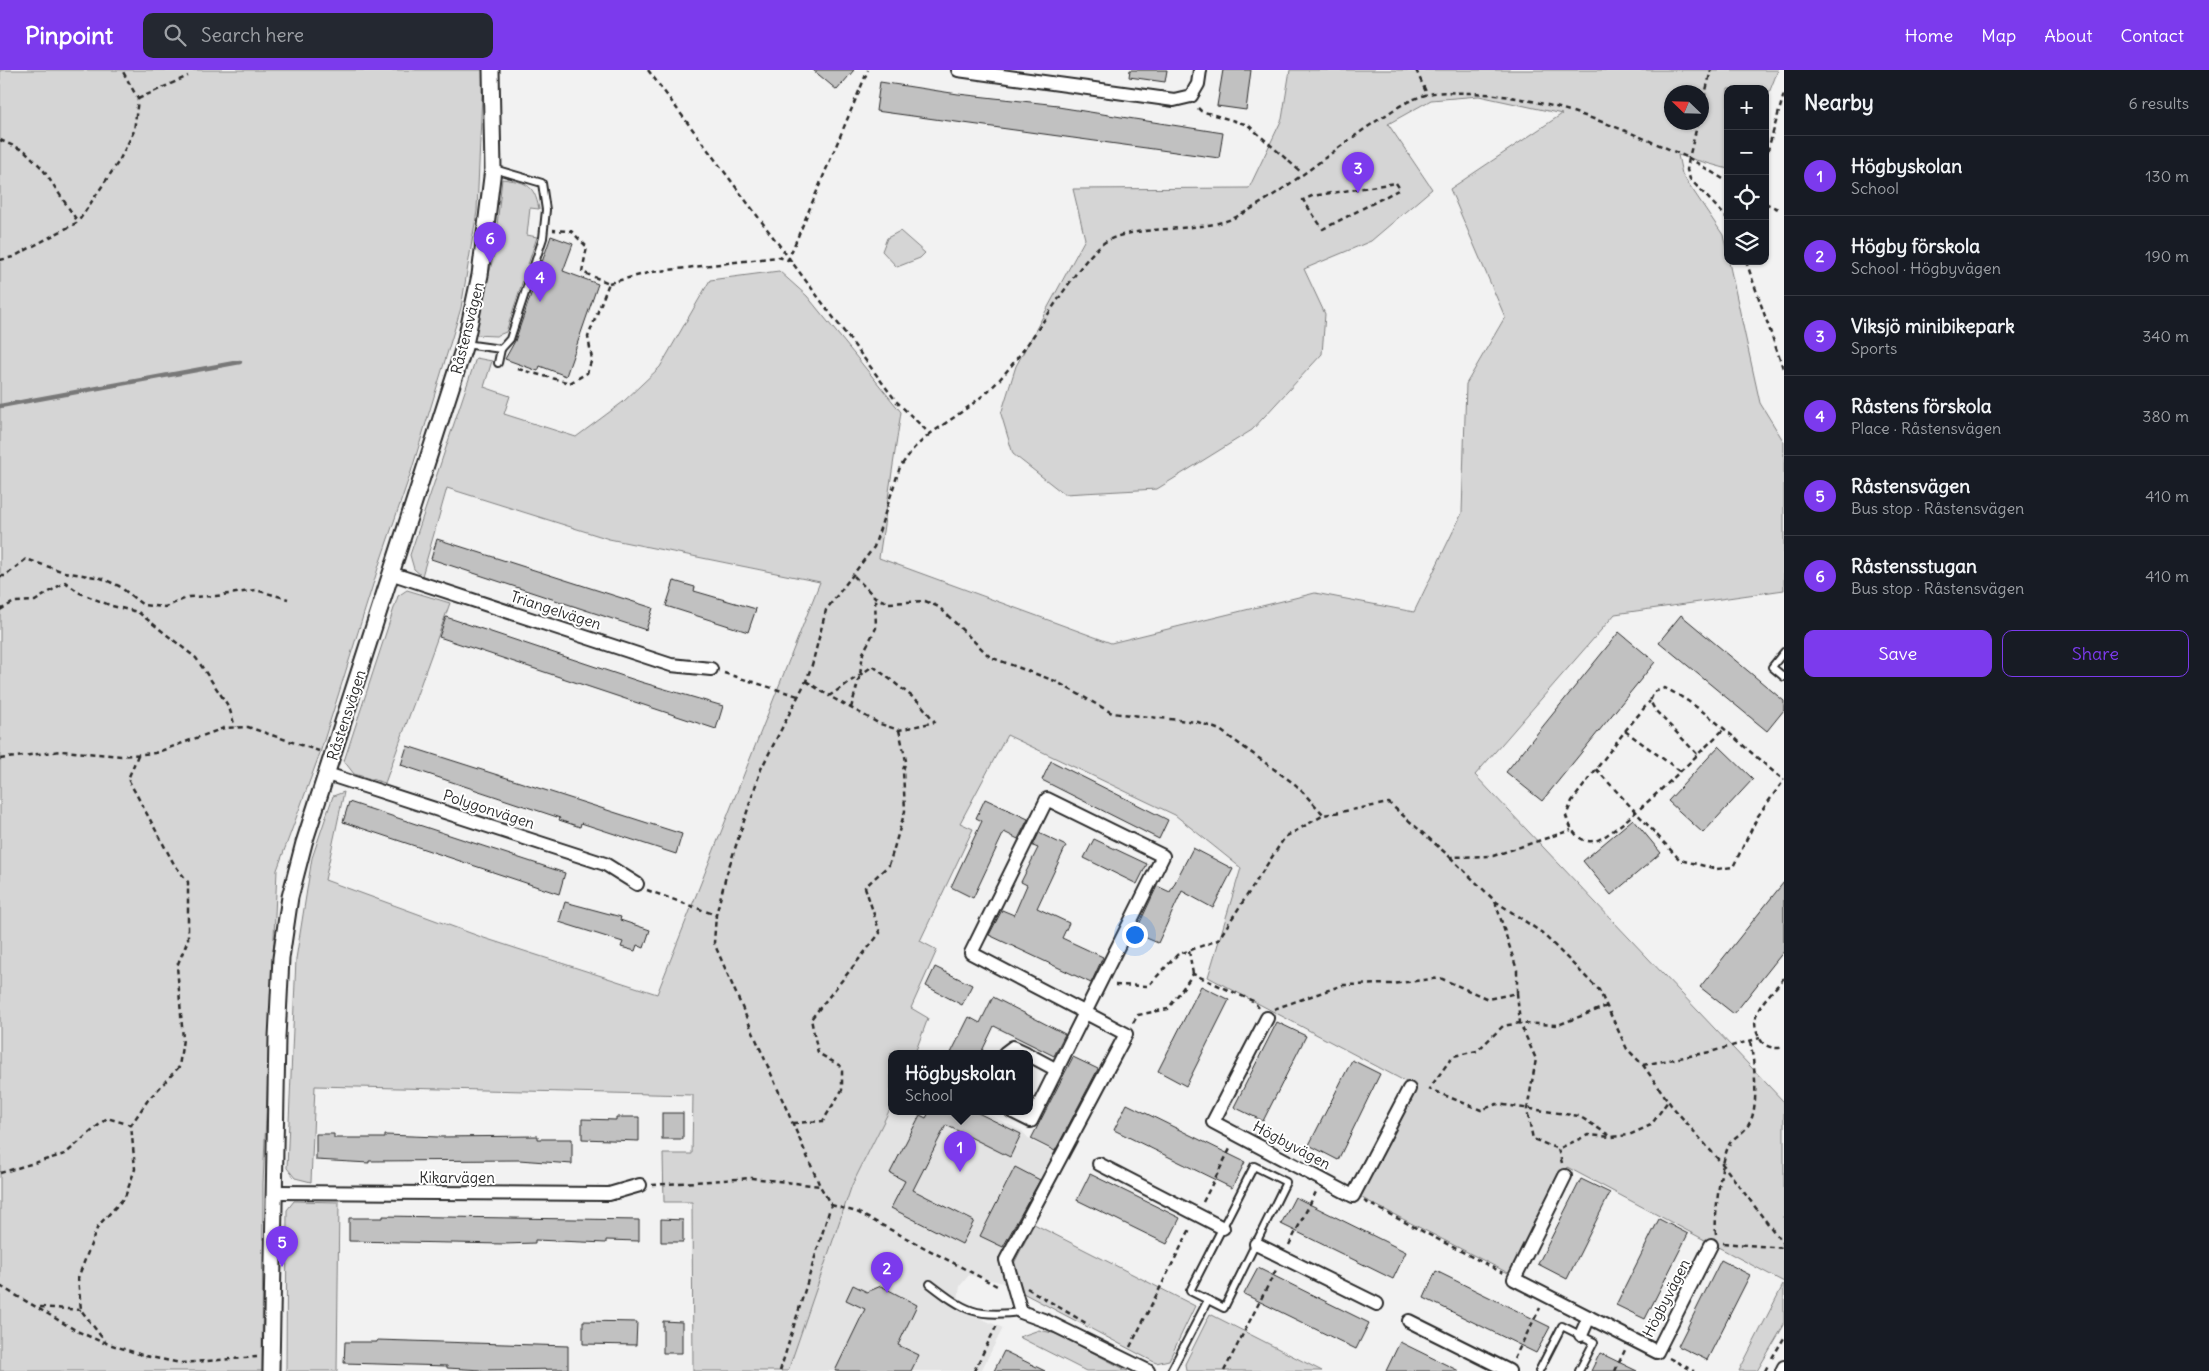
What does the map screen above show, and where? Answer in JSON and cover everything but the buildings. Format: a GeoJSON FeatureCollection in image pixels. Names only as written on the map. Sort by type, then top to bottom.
{"type":"FeatureCollection","features":[{"type":"Feature","properties":{"kind":"street","name":"Råstensvägen"},"geometry":{"type":"LineString","coordinates":[[271,1371],[276,1037],[281,958],[290,897],[299,861],[332,756],[465,344],[480,275],[493,169],[491,70]]}},
{"type":"Feature","properties":{"kind":"street"},"geometry":{"type":"LineString","coordinates":[[958,70],[1174,100],[1191,96],[1198,84],[1200,70]]}},
{"type":"Feature","properties":{"kind":"street","name":"Triangelvägen"},"geometry":{"type":"LineString","coordinates":[[392,574],[671,665],[710,669]]}},
{"type":"Feature","properties":{"kind":"street","name":"Polygonvägen"},"geometry":{"type":"LineString","coordinates":[[327,774],[605,864],[637,884]]}},
{"type":"Feature","properties":{"kind":"street"},"geometry":{"type":"LineString","coordinates":[[1019,1115],[1031,1121],[1087,1013],[1163,856],[1047,799],[971,953],[1087,1013],[1126,1034],[1006,1260],[1021,1312],[1046,1321],[1148,1371]]}},
{"type":"Feature","properties":{"kind":"street","name":"Högbyvägen"},"geometry":{"type":"LineString","coordinates":[[1267,1018],[1212,1122],[1353,1196]]}},
{"type":"Feature","properties":{"kind":"street"},"geometry":{"type":"LineString","coordinates":[[1033,1057],[1057,1070]]}},
{"type":"Feature","properties":{"kind":"street"},"geometry":{"type":"LineString","coordinates":[[1353,1196],[1409,1089]]}},
{"type":"Feature","properties":{"kind":"street"},"geometry":{"type":"LineString","coordinates":[[1099,1164],[1223,1228]]}},
{"type":"Feature","properties":{"kind":"street"},"geometry":{"type":"LineString","coordinates":[[1514,1279],[1565,1176]]}},
{"type":"Feature","properties":{"kind":"street","name":"Kikarvägen"},"geometry":{"type":"LineString","coordinates":[[273,1192],[610,1194],[640,1185]]}},
{"type":"Feature","properties":{"kind":"street"},"geometry":{"type":"LineString","coordinates":[[1256,1244],[1377,1304]]}},
{"type":"Feature","properties":{"kind":"street","name":"Högbyvägen"},"geometry":{"type":"LineString","coordinates":[[1514,1279],[1658,1352],[1714,1244]]}},
{"type":"Feature","properties":{"kind":"street"},"geometry":{"type":"LineString","coordinates":[[1581,1335],[1590,1317]]}},
{"type":"Feature","properties":{"kind":"street"},"geometry":{"type":"LineString","coordinates":[[1409,1321],[1508,1371]]}},
{"type":"Feature","properties":{"kind":"street"},"geometry":{"type":"LineString","coordinates":[[1782,1371],[1784,1367]]}},
{"type":"Feature","properties":{"kind":"lane"},"geometry":{"type":"LineString","coordinates":[[493,169],[542,183],[546,210],[544,229],[510,339],[502,349],[498,363]]}},
{"type":"Feature","properties":{"kind":"lane"},"geometry":{"type":"LineString","coordinates":[[465,344],[502,349]]}},
{"type":"Feature","properties":{"kind":"lane"},"geometry":{"type":"LineString","coordinates":[[1784,652],[1772,667],[1784,677]]}},
{"type":"Feature","properties":{"kind":"lane"},"geometry":{"type":"LineString","coordinates":[[1254,1166],[1286,1182],[1224,1308],[1190,1291],[1223,1228],[1254,1166]]}},
{"type":"Feature","properties":{"kind":"lane"},"geometry":{"type":"LineString","coordinates":[[930,1284],[951,1300],[974,1313],[997,1315],[1021,1312]]}},
{"type":"Feature","properties":{"kind":"lane"},"geometry":{"type":"LineString","coordinates":[[1172,1371],[1208,1300]]}},
{"type":"Feature","properties":{"kind":"lane"},"geometry":{"type":"LineString","coordinates":[[1539,1371],[1562,1326],[1594,1342],[1579,1371]]}},
{"type":"Feature","properties":{"kind":"path"},"geometry":{"type":"LineString","coordinates":[[0,260],[13,256],[78,222],[119,161],[134,131],[138,99],[122,70]]}},
{"type":"Feature","properties":{"kind":"path"},"geometry":{"type":"LineString","coordinates":[[648,70],[788,260],[896,401],[930,434]]}},
{"type":"Feature","properties":{"kind":"path"},"geometry":{"type":"LineString","coordinates":[[788,260],[868,70]]}},
{"type":"Feature","properties":{"kind":"path"},"geometry":{"type":"LineString","coordinates":[[1416,70],[1427,94]]}},
{"type":"Feature","properties":{"kind":"path"},"geometry":{"type":"LineString","coordinates":[[1707,85],[1711,70]]}},
{"type":"Feature","properties":{"kind":"path"},"geometry":{"type":"LineString","coordinates":[[138,99],[188,76]]}},
{"type":"Feature","properties":{"kind":"path"},"geometry":{"type":"LineString","coordinates":[[780,1371],[831,1205],[820,1186],[714,943],[716,915],[726,876],[761,769],[806,681],[826,610],[854,576],[874,547],[900,467],[914,448],[930,434],[983,396],[1001,378],[1038,330],[1076,274],[1103,243],[1118,236],[1208,224],[1234,218],[1390,112],[1427,94],[1484,94],[1538,103],[1624,129],[1689,158],[1724,180]]}},
{"type":"Feature","properties":{"kind":"path"},"geometry":{"type":"LineString","coordinates":[[1769,152],[1784,94]]}},
{"type":"Feature","properties":{"kind":"path"},"geometry":{"type":"LineString","coordinates":[[1191,96],[1200,111],[1248,125],[1302,173]]}},
{"type":"Feature","properties":{"kind":"path"},"geometry":{"type":"LineString","coordinates":[[1696,130],[1687,170],[1690,179],[1724,215]]}},
{"type":"Feature","properties":{"kind":"path"},"geometry":{"type":"LineString","coordinates":[[0,140],[25,151],[42,168],[78,222]]}},
{"type":"Feature","properties":{"kind":"path"},"geometry":{"type":"LineString","coordinates":[[1396,184],[1400,189],[1323,229],[1303,200],[1312,196],[1396,184]]}},
{"type":"Feature","properties":{"kind":"path"},"geometry":{"type":"LineString","coordinates":[[1769,205],[1778,209]]}},
{"type":"Feature","properties":{"kind":"path"},"geometry":{"type":"LineString","coordinates":[[544,229],[571,231],[587,247],[582,272],[609,283],[652,272],[778,258],[788,260]]}},
{"type":"Feature","properties":{"kind":"path"},"geometry":{"type":"LineString","coordinates":[[1747,265],[1784,371]]}},
{"type":"Feature","properties":{"kind":"path"},"geometry":{"type":"LineString","coordinates":[[518,369],[570,383],[587,373],[592,358],[588,337],[609,283]]}},
{"type":"Feature","properties":{"kind":"path"},"geometry":{"type":"LineString","coordinates":[[0,576],[5,576],[26,559],[64,572],[100,578],[119,586],[142,605],[165,607],[189,597],[216,596],[256,590],[288,599]]}},
{"type":"Feature","properties":{"kind":"path"},"geometry":{"type":"LineString","coordinates":[[854,576],[875,597],[888,603],[925,601],[939,607],[990,657],[1056,681],[1112,713],[1198,722],[1220,730],[1296,785],[1324,815]]}},
{"type":"Feature","properties":{"kind":"path"},"geometry":{"type":"LineString","coordinates":[[0,610],[14,602],[35,601],[65,582],[80,593],[112,606],[138,612],[196,658],[229,707],[235,727]]}},
{"type":"Feature","properties":{"kind":"path"},"geometry":{"type":"LineString","coordinates":[[851,708],[860,675],[863,653],[876,628],[875,597]]}},
{"type":"Feature","properties":{"kind":"path"},"geometry":{"type":"LineString","coordinates":[[806,681],[830,696],[880,724],[899,730],[935,722],[919,702],[873,666],[830,696]]}},
{"type":"Feature","properties":{"kind":"path"},"geometry":{"type":"LineString","coordinates":[[710,669],[798,696]]}},
{"type":"Feature","properties":{"kind":"path"},"geometry":{"type":"LineString","coordinates":[[1596,769],[1637,810],[1680,860],[1717,869],[1733,867],[1758,816],[1784,780],[1724,729],[1680,695],[1665,688],[1654,692],[1650,702],[1625,730],[1572,801],[1566,816],[1571,830],[1579,839],[1593,841],[1607,837],[1637,810],[1680,771],[1724,729]]}},
{"type":"Feature","properties":{"kind":"path"},"geometry":{"type":"LineString","coordinates":[[1650,702],[1655,710],[1697,754]]}},
{"type":"Feature","properties":{"kind":"path"},"geometry":{"type":"LineString","coordinates":[[0,759],[61,751],[120,756],[155,753],[224,728],[235,727],[248,727],[332,756]]}},
{"type":"Feature","properties":{"kind":"path"},"geometry":{"type":"LineString","coordinates":[[793,1123],[823,1120],[842,1090],[842,1067],[818,1053],[811,1019],[880,933],[865,887],[889,865],[905,811],[903,770],[906,761],[899,730]]}},
{"type":"Feature","properties":{"kind":"path"},"geometry":{"type":"LineString","coordinates":[[1625,730],[1680,771]]}},
{"type":"Feature","properties":{"kind":"path"},"geometry":{"type":"LineString","coordinates":[[106,1344],[81,1310],[78,1278],[98,1226],[125,1197],[135,1169],[131,1125],[148,1100],[178,1067],[183,1039],[177,966],[188,940],[188,882],[174,864],[128,779],[138,755]]}},
{"type":"Feature","properties":{"kind":"path"},"geometry":{"type":"LineString","coordinates":[[1101,984],[1148,986],[1177,954],[1218,940],[1285,837],[1324,815],[1389,803],[1450,857],[1495,901],[1541,932],[1599,990],[1627,1049],[1643,1065],[1668,1101],[1724,1166],[1784,1247]]}},
{"type":"Feature","properties":{"kind":"path"},"geometry":{"type":"LineString","coordinates":[[1450,857],[1493,856],[1571,830]]}},
{"type":"Feature","properties":{"kind":"path"},"geometry":{"type":"LineString","coordinates":[[637,884],[655,894],[716,915]]}},
{"type":"Feature","properties":{"kind":"path"},"geometry":{"type":"LineString","coordinates":[[1495,901],[1517,970],[1520,1024],[1536,1059],[1528,1110],[1533,1139],[1558,1149],[1588,1135],[1612,1137],[1629,1135],[1652,1125],[1668,1101]]}},
{"type":"Feature","properties":{"kind":"path"},"geometry":{"type":"LineString","coordinates":[[1126,1034],[1138,1015],[1168,1009],[1194,974],[1189,951]]}},
{"type":"Feature","properties":{"kind":"path"},"geometry":{"type":"LineString","coordinates":[[1194,974],[1253,1001],[1267,1018],[1272,1009],[1343,985],[1391,984],[1440,978],[1488,1000],[1518,993]]}},
{"type":"Feature","properties":{"kind":"path"},"geometry":{"type":"LineString","coordinates":[[1784,978],[1760,1007],[1754,1020],[1760,1038],[1765,1045],[1778,1048],[1784,1047]]}},
{"type":"Feature","properties":{"kind":"path"},"geometry":{"type":"LineString","coordinates":[[1606,1006],[1558,1025],[1520,1024],[1503,1026],[1476,1051],[1453,1056],[1429,1089],[1481,1110],[1497,1104],[1579,1116],[1612,1137]]}},
{"type":"Feature","properties":{"kind":"path"},"geometry":{"type":"LineString","coordinates":[[1643,1065],[1760,1038]]}},
{"type":"Feature","properties":{"kind":"path"},"geometry":{"type":"LineString","coordinates":[[1750,1041],[1754,1063],[1754,1104],[1749,1124],[1729,1144],[1718,1190],[1714,1244],[1784,1247]]}},
{"type":"Feature","properties":{"kind":"path"},"geometry":{"type":"LineString","coordinates":[[0,1173],[65,1154],[107,1118],[131,1125]]}},
{"type":"Feature","properties":{"kind":"path"},"geometry":{"type":"LineString","coordinates":[[1124,1358],[1238,1135]]}},
{"type":"Feature","properties":{"kind":"path"},"geometry":{"type":"LineString","coordinates":[[1558,1149],[1565,1176]]}},
{"type":"Feature","properties":{"kind":"path"},"geometry":{"type":"LineString","coordinates":[[640,1185],[671,1185],[752,1178],[820,1186]]}},
{"type":"Feature","properties":{"kind":"path"},"geometry":{"type":"LineString","coordinates":[[1224,1371],[1323,1180]]}},
{"type":"Feature","properties":{"kind":"path"},"geometry":{"type":"LineString","coordinates":[[1353,1196],[1514,1279]]}},
{"type":"Feature","properties":{"kind":"path"},"geometry":{"type":"LineString","coordinates":[[0,1286],[77,1331],[106,1344],[145,1356],[181,1363],[272,1355]]}},
{"type":"Feature","properties":{"kind":"path"},"geometry":{"type":"LineString","coordinates":[[1508,1371],[1547,1296]]}},
{"type":"Feature","properties":{"kind":"path"},"geometry":{"type":"LineString","coordinates":[[37,1307],[81,1310]]}},
{"type":"Feature","properties":{"kind":"path"},"geometry":{"type":"LineString","coordinates":[[974,1371],[998,1323],[997,1315]]}},
{"type":"Feature","properties":{"kind":"path"},"geometry":{"type":"LineString","coordinates":[[1615,1371],[1631,1338]]}},
{"type":"Feature","properties":{"kind":"path"},"geometry":{"type":"LineString","coordinates":[[1765,1371],[1784,1339]]}},
{"type":"Feature","properties":{"kind":"path"},"geometry":{"type":"LineString","coordinates":[[1658,1352],[1694,1371]]}},
{"type":"Feature","properties":{"kind":"shaded area"},"geometry":{"type":"Polygon","coordinates":[[[0,70],[483,70],[477,211],[461,308],[411,472],[380,562],[320,753],[277,870],[263,1184],[262,1371],[0,1371],[0,70]]]}},
{"type":"Feature","properties":{"kind":"shaded area"},"geometry":{"type":"Polygon","coordinates":[[[1290,70],[1778,70],[1769,93],[1769,85],[1724,85],[1724,168],[1678,155],[1682,174],[1723,235],[1724,265],[1730,265],[1760,403],[1784,442],[1784,590],[1615,614],[1475,775],[1784,1102],[1784,1282],[1567,1167],[1512,1275],[1358,1196],[1414,1086],[1208,977],[1241,868],[1175,815],[1007,735],[960,823],[973,829],[920,941],[937,950],[911,1008],[928,1018],[916,1050],[888,1050],[888,1113],[852,1185],[788,1371],[693,1371],[692,1202],[664,1202],[663,1154],[692,1154],[693,1095],[315,1086],[311,1182],[295,1178],[287,1168],[296,959],[312,858],[333,796],[344,792],[325,880],[484,938],[657,994],[820,582],[609,539],[447,488],[422,576],[414,569],[410,555],[476,358],[492,361],[484,387],[510,396],[504,414],[576,437],[623,402],[660,367],[710,280],[779,271],[807,296],[901,412],[879,558],[1111,643],[1315,593],[1414,612],[1462,513],[1466,384],[1505,317],[1450,189],[1562,114],[1479,96],[1431,100],[1388,124],[1432,189],[1371,241],[1304,269],[1325,314],[1322,354],[1252,430],[1157,489],[1064,494],[1013,454],[1001,414],[1016,366],[1085,239],[1073,189],[1249,188],[1282,119],[1290,70]]]}},
{"type":"Feature","properties":{"kind":"shaded area"},"geometry":{"type":"Polygon","coordinates":[[[502,179],[517,181],[531,189],[539,209],[530,208],[527,235],[537,237],[506,332],[496,336],[474,335],[494,254],[502,179]]]}},
{"type":"Feature","properties":{"kind":"shaded area"},"geometry":{"type":"Polygon","coordinates":[[[900,231],[925,253],[920,258],[897,267],[882,251],[887,238],[900,231]]]}},
{"type":"Feature","properties":{"kind":"shaded area"},"geometry":{"type":"Polygon","coordinates":[[[407,590],[450,603],[385,783],[354,774],[344,761],[398,596],[407,590]]]}},
{"type":"Feature","properties":{"kind":"shaded area"},"geometry":{"type":"Polygon","coordinates":[[[888,1113],[888,1115],[989,1115],[1022,1131],[1031,1141],[1068,1159],[1004,1283],[969,1275],[960,1286],[958,1301],[975,1316],[1003,1328],[981,1371],[788,1371],[852,1185],[888,1113]]]}},
{"type":"Feature","properties":{"kind":"shaded area"},"geometry":{"type":"Polygon","coordinates":[[[294,1201],[339,1202],[337,1371],[286,1371],[287,1210],[294,1201]]]}},
{"type":"Feature","properties":{"kind":"shaded area"},"geometry":{"type":"Polygon","coordinates":[[[1034,1224],[1195,1306],[1169,1360],[1156,1363],[1004,1283],[1034,1224]]]}},
{"type":"Feature","properties":{"kind":"shaded area"},"geometry":{"type":"Polygon","coordinates":[[[1784,1283],[1784,1325],[1757,1371],[1739,1371],[1784,1283]]]}},
{"type":"Feature","properties":{"kind":"shaded area"},"geometry":{"type":"Polygon","coordinates":[[[1210,1314],[1322,1371],[1186,1371],[1185,1364],[1210,1314]]]}},
{"type":"Feature","properties":{"kind":"shaded area"},"geometry":{"type":"Polygon","coordinates":[[[1039,1330],[1057,1334],[1128,1371],[1086,1371],[1019,1337],[1039,1330]]]}},
{"type":"Feature","properties":{"kind":"waterway"},"geometry":{"type":"LineString","coordinates":[[0,406],[240,362]]}},
{"type":"Feature","properties":{"kind":"place","name":"Viksjö minibikepark"},"geometry":{"type":"Point","coordinates":[1358,193]}},
{"type":"Feature","properties":{"kind":"place","name":"Råstensstugan"},"geometry":{"type":"Point","coordinates":[490,263]}},
{"type":"Feature","properties":{"kind":"place","name":"Råstens förskola"},"geometry":{"type":"Point","coordinates":[540,302]}},
{"type":"Feature","properties":{"kind":"place","name":"Högbyskolan"},"geometry":{"type":"Point","coordinates":[960,1172]}},
{"type":"Feature","properties":{"kind":"place","name":"Råstensvägen"},"geometry":{"type":"Point","coordinates":[282,1267]}},
{"type":"Feature","properties":{"kind":"place","name":"Högby förskola"},"geometry":{"type":"Point","coordinates":[887,1293]}}]}
